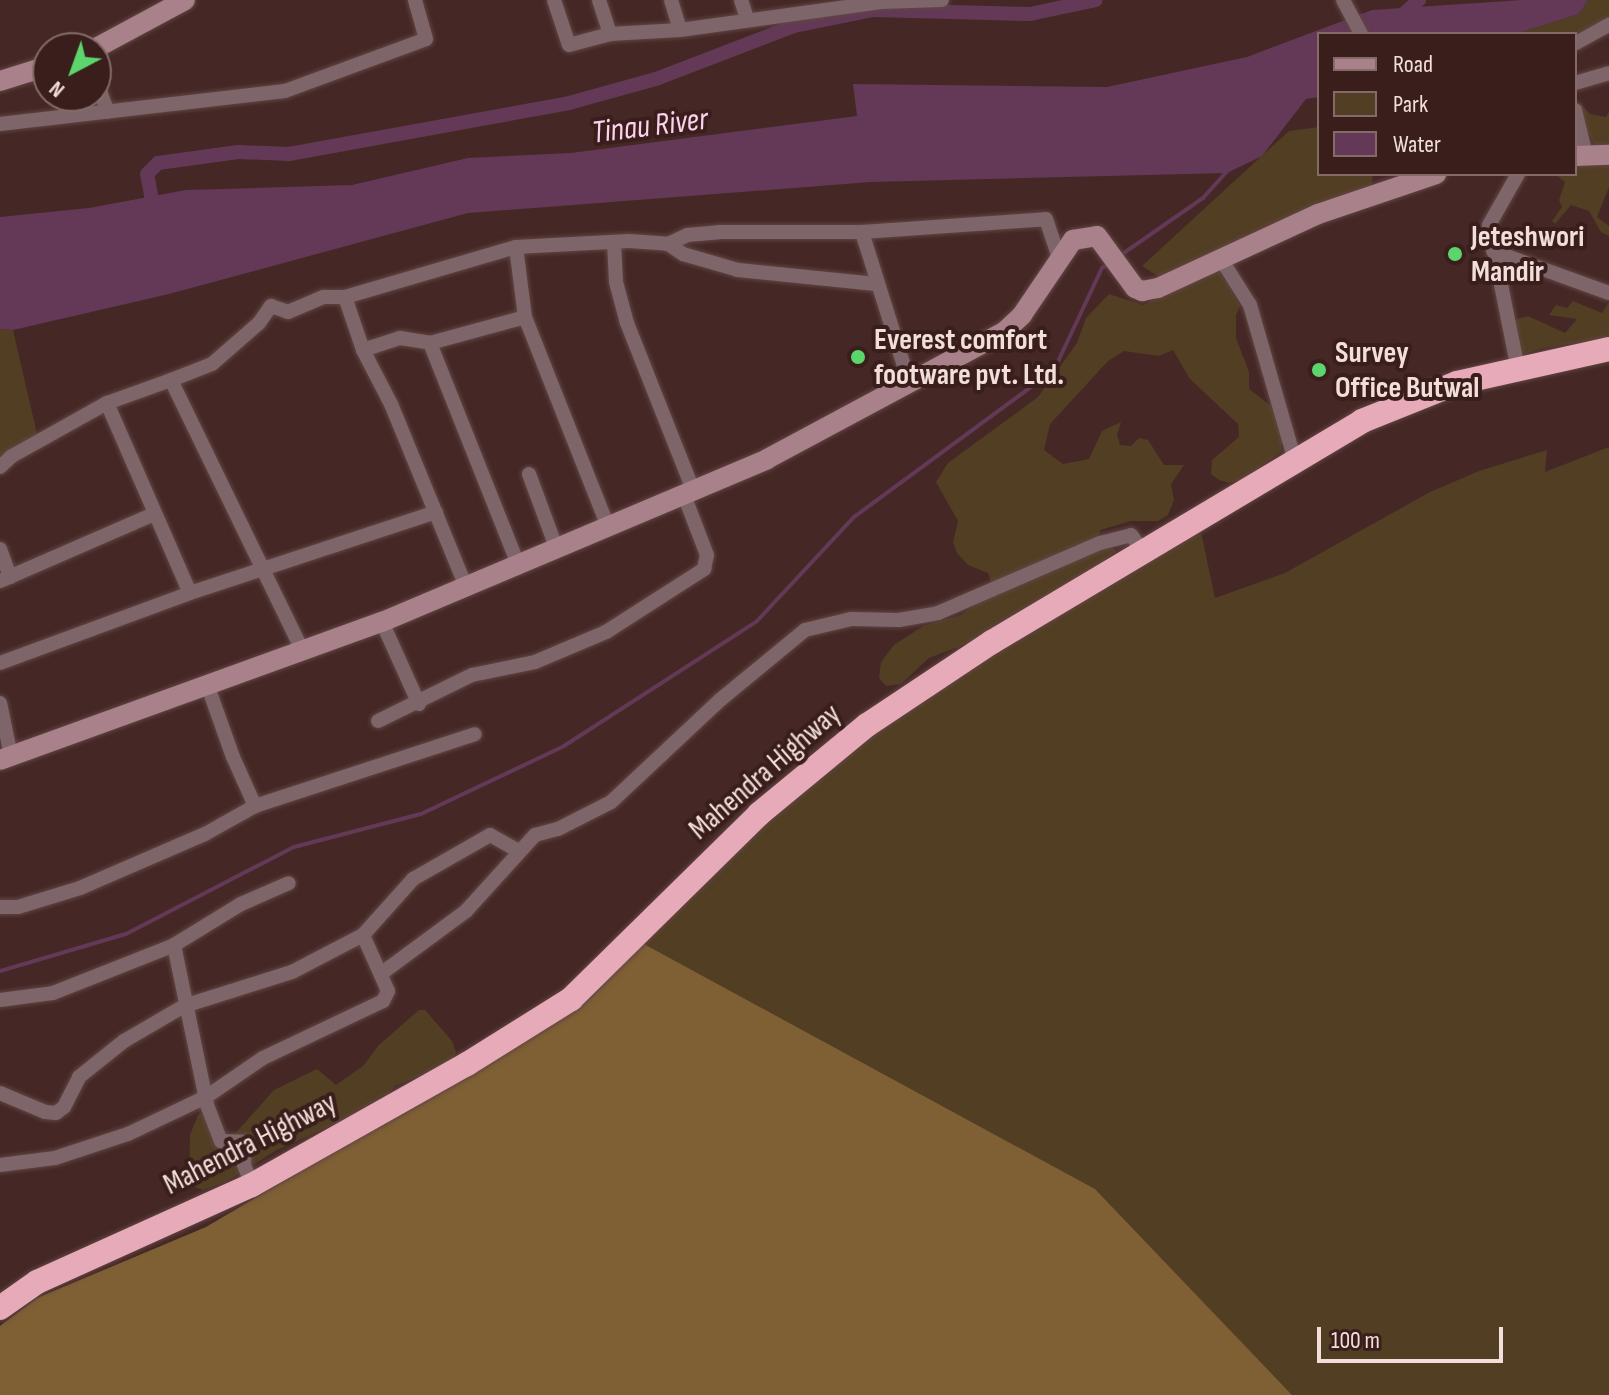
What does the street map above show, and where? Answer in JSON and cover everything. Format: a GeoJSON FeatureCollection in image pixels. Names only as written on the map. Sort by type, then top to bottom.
{"type":"FeatureCollection","features":[{"type":"Feature","properties":{"kind":"highway","name":"Mahendra Highway"},"geometry":{"type":"LineString","coordinates":[[0,1308],[37,1282],[252,1185],[467,1064],[571,999],[759,814],[867,725],[992,642],[1362,421],[1457,383],[1609,349]]}},
{"type":"Feature","properties":{"kind":"street"},"geometry":{"type":"LineString","coordinates":[[112,39],[185,0]]}},
{"type":"Feature","properties":{"kind":"street"},"geometry":{"type":"LineString","coordinates":[[112,112],[285,91],[426,39],[415,0]]}},
{"type":"Feature","properties":{"kind":"street"},"geometry":{"type":"LineString","coordinates":[[554,0],[569,45],[610,34],[680,30],[808,5],[942,0]]}},
{"type":"Feature","properties":{"kind":"street"},"geometry":{"type":"LineString","coordinates":[[599,0],[610,34]]}},
{"type":"Feature","properties":{"kind":"street"},"geometry":{"type":"LineString","coordinates":[[671,0],[680,30]]}},
{"type":"Feature","properties":{"kind":"street"},"geometry":{"type":"LineString","coordinates":[[741,0],[747,19]]}},
{"type":"Feature","properties":{"kind":"street"},"geometry":{"type":"LineString","coordinates":[[1343,0],[1360,32]]}},
{"type":"Feature","properties":{"kind":"street"},"geometry":{"type":"LineString","coordinates":[[1577,42],[1609,25]]}},
{"type":"Feature","properties":{"kind":"street"},"geometry":{"type":"LineString","coordinates":[[0,81],[32,71]]}},
{"type":"Feature","properties":{"kind":"street"},"geometry":{"type":"LineString","coordinates":[[1577,82],[1609,73]]}},
{"type":"Feature","properties":{"kind":"street"},"geometry":{"type":"LineString","coordinates":[[0,124],[108,112]]}},
{"type":"Feature","properties":{"kind":"street"},"geometry":{"type":"LineString","coordinates":[[1577,125],[1581,156],[1609,155]]}},
{"type":"Feature","properties":{"kind":"street"},"geometry":{"type":"LineString","coordinates":[[0,703],[5,758],[382,622],[689,494],[767,459],[1004,332],[1022,315],[1073,240],[1097,236],[1135,288],[1142,291],[1158,288],[1318,214],[1430,176]]}},
{"type":"Feature","properties":{"kind":"street"},"geometry":{"type":"LineString","coordinates":[[1517,176],[1489,225],[1518,369]]}},
{"type":"Feature","properties":{"kind":"street"},"geometry":{"type":"LineString","coordinates":[[0,467],[12,456],[107,403],[212,364],[259,323],[271,306],[288,312],[324,297],[345,297],[473,257],[516,247],[668,244],[687,235],[719,232],[862,232],[1046,219],[1059,258]]}},
{"type":"Feature","properties":{"kind":"street"},"geometry":{"type":"LineString","coordinates":[[862,232],[909,382]]}},
{"type":"Feature","properties":{"kind":"street"},"geometry":{"type":"LineString","coordinates":[[378,721],[419,704],[472,675],[535,662],[606,632],[704,569],[707,555],[689,494],[627,323],[616,282],[614,243]]}},
{"type":"Feature","properties":{"kind":"street"},"geometry":{"type":"LineString","coordinates":[[668,244],[683,254],[738,270],[876,284]]}},
{"type":"Feature","properties":{"kind":"street"},"geometry":{"type":"LineString","coordinates":[[516,247],[525,317],[608,527]]}},
{"type":"Feature","properties":{"kind":"street"},"geometry":{"type":"LineString","coordinates":[[1493,251],[1609,293]]}},
{"type":"Feature","properties":{"kind":"street"},"geometry":{"type":"LineString","coordinates":[[1221,259],[1250,305],[1295,461]]}},
{"type":"Feature","properties":{"kind":"street"},"geometry":{"type":"LineString","coordinates":[[345,297],[363,350],[391,404],[466,587]]}},
{"type":"Feature","properties":{"kind":"street"},"geometry":{"type":"LineString","coordinates":[[363,350],[400,338],[430,343],[525,317]]}},
{"type":"Feature","properties":{"kind":"street"},"geometry":{"type":"LineString","coordinates":[[430,343],[518,564]]}},
{"type":"Feature","properties":{"kind":"street"},"geometry":{"type":"LineString","coordinates":[[171,380],[302,650]]}},
{"type":"Feature","properties":{"kind":"street"},"geometry":{"type":"LineString","coordinates":[[107,403],[190,593]]}},
{"type":"Feature","properties":{"kind":"street"},"geometry":{"type":"LineString","coordinates":[[529,474],[556,547]]}},
{"type":"Feature","properties":{"kind":"street"},"geometry":{"type":"LineString","coordinates":[[0,663],[190,593],[435,513]]}},
{"type":"Feature","properties":{"kind":"street"},"geometry":{"type":"LineString","coordinates":[[0,549],[5,579],[154,514]]}},
{"type":"Feature","properties":{"kind":"street"},"geometry":{"type":"LineString","coordinates":[[382,973],[466,911],[517,850],[535,835],[558,829],[611,802],[720,700],[805,630],[851,619],[899,620],[938,613],[1100,543],[1131,535],[1144,552]]}},
{"type":"Feature","properties":{"kind":"street"},"geometry":{"type":"LineString","coordinates":[[382,622],[419,704]]}},
{"type":"Feature","properties":{"kind":"street"},"geometry":{"type":"LineString","coordinates":[[207,684],[233,757],[255,806]]}},
{"type":"Feature","properties":{"kind":"street"},"geometry":{"type":"LineString","coordinates":[[0,907],[18,907],[80,888],[205,834],[255,806],[475,734]]}},
{"type":"Feature","properties":{"kind":"street"},"geometry":{"type":"LineString","coordinates":[[0,1093],[45,1112],[56,1113],[64,1107],[79,1077],[124,1041],[184,1006],[292,972],[363,935],[413,879],[490,835],[517,850]]}},
{"type":"Feature","properties":{"kind":"street"},"geometry":{"type":"LineString","coordinates":[[0,1000],[53,993],[174,945],[241,904],[289,883]]}},
{"type":"Feature","properties":{"kind":"street"},"geometry":{"type":"LineString","coordinates":[[0,1165],[55,1158],[128,1134],[206,1097],[263,1058],[383,1001],[388,991],[363,935]]}},
{"type":"Feature","properties":{"kind":"street"},"geometry":{"type":"LineString","coordinates":[[174,945],[184,1006],[206,1097],[221,1141],[245,1142],[244,1165],[252,1185]]}},
{"type":"Feature","properties":{"kind":"green space"},"geometry":{"type":"Polygon","coordinates":[[[1588,0],[1609,0],[1609,19],[1577,40],[1577,32],[1521,32],[1579,14],[1588,0]]]}},
{"type":"Feature","properties":{"kind":"green space"},"geometry":{"type":"Polygon","coordinates":[[[1580,103],[1590,114],[1606,117],[1609,112],[1609,145],[1595,146],[1581,117],[1580,103]]]}},
{"type":"Feature","properties":{"kind":"green space"},"geometry":{"type":"Polygon","coordinates":[[[1317,127],[1317,176],[1373,176],[1371,188],[1164,280],[1142,266],[1289,131],[1317,127]]]}},
{"type":"Feature","properties":{"kind":"green space"},"geometry":{"type":"Polygon","coordinates":[[[1609,161],[1609,187],[1597,217],[1609,226],[1609,236],[1601,232],[1589,211],[1571,205],[1555,224],[1552,221],[1562,207],[1559,200],[1565,182],[1558,176],[1577,176],[1577,162],[1609,161]]]}},
{"type":"Feature","properties":{"kind":"green space"},"geometry":{"type":"Polygon","coordinates":[[[1220,270],[1240,306],[1236,315],[1236,338],[1249,372],[1249,389],[1271,406],[1283,429],[1281,452],[1242,480],[1229,483],[1219,480],[1211,474],[1212,460],[1239,437],[1238,424],[1190,379],[1173,350],[1159,356],[1124,351],[1108,361],[1050,424],[1044,450],[1063,464],[1089,459],[1102,431],[1121,422],[1117,435],[1120,445],[1131,446],[1139,438],[1148,440],[1164,465],[1184,465],[1171,484],[1174,500],[1168,515],[1158,521],[1131,521],[1100,530],[1100,539],[1117,551],[1094,568],[968,643],[929,658],[901,684],[886,686],[879,678],[881,662],[894,645],[923,626],[961,615],[994,591],[988,573],[968,565],[957,553],[953,542],[958,521],[936,482],[948,463],[1038,397],[1077,343],[1086,318],[1109,294],[1143,305],[1220,270]]]}},
{"type":"Feature","properties":{"kind":"green space"},"geometry":{"type":"Polygon","coordinates":[[[1573,301],[1602,313],[1609,302],[1609,338],[1543,348],[1518,356],[1511,321],[1528,316],[1565,333],[1577,319],[1549,315],[1556,305],[1567,308],[1573,301]]]}},
{"type":"Feature","properties":{"kind":"green space"},"geometry":{"type":"Polygon","coordinates":[[[0,329],[13,330],[37,434],[0,456],[0,329]]]}},
{"type":"Feature","properties":{"kind":"green space"},"geometry":{"type":"Polygon","coordinates":[[[1609,447],[1609,1395],[1292,1395],[1095,1189],[644,944],[794,795],[907,706],[1201,532],[1215,598],[1285,573],[1430,492],[1479,471],[1547,450],[1545,472],[1609,447]]]}},
{"type":"Feature","properties":{"kind":"green space"},"geometry":{"type":"Polygon","coordinates":[[[419,1010],[425,1010],[452,1041],[456,1052],[453,1062],[395,1086],[383,1102],[277,1150],[227,1181],[203,1190],[189,1185],[190,1135],[198,1115],[202,1113],[217,1136],[232,1137],[274,1090],[317,1069],[336,1085],[363,1066],[379,1045],[419,1010]]]}},
{"type":"Feature","properties":{"kind":"shaded area"},"geometry":{"type":"Polygon","coordinates":[[[644,944],[1095,1189],[1292,1395],[0,1395],[0,1326],[37,1298],[206,1227],[496,1056],[644,944]]]}},
{"type":"Feature","properties":{"kind":"water"},"geometry":{"type":"Polygon","coordinates":[[[1522,0],[1588,0],[1579,14],[1521,32],[1317,32],[1317,97],[1306,99],[1262,156],[1227,173],[871,182],[468,213],[169,294],[13,330],[0,329],[0,217],[89,208],[186,190],[352,185],[468,158],[571,153],[857,116],[853,84],[1107,87],[1247,57],[1372,10],[1522,0]]]}},
{"type":"Feature","properties":{"kind":"waterway"},"geometry":{"type":"LineString","coordinates":[[152,201],[147,174],[158,163],[238,152],[289,154],[569,103],[656,79],[794,26],[873,10],[1030,14],[1096,0]]}},
{"type":"Feature","properties":{"kind":"waterway"},"geometry":{"type":"LineString","coordinates":[[1398,32],[1406,12],[1419,0]]}},
{"type":"Feature","properties":{"kind":"waterway"},"geometry":{"type":"LineString","coordinates":[[1121,255],[1203,198],[1229,169]]}},
{"type":"Feature","properties":{"kind":"waterway"},"geometry":{"type":"LineString","coordinates":[[0,971],[126,934],[294,847],[421,814],[564,746],[757,621],[854,517],[1054,370],[1102,268],[1110,263]]}},
{"type":"Feature","properties":{"kind":"place","name":"Jeteshwori Mandir"},"geometry":{"type":"Point","coordinates":[1455,254]}},
{"type":"Feature","properties":{"kind":"place","name":"Everest comfort footware pvt. Ltd."},"geometry":{"type":"Point","coordinates":[858,357]}},
{"type":"Feature","properties":{"kind":"place","name":"Survey Office Butwal"},"geometry":{"type":"Point","coordinates":[1319,370]}},
{"type":"Feature","properties":{"kind":"water label","name":"Tinau River"},"geometry":{"type":"Point","coordinates":[650,127]}}]}
